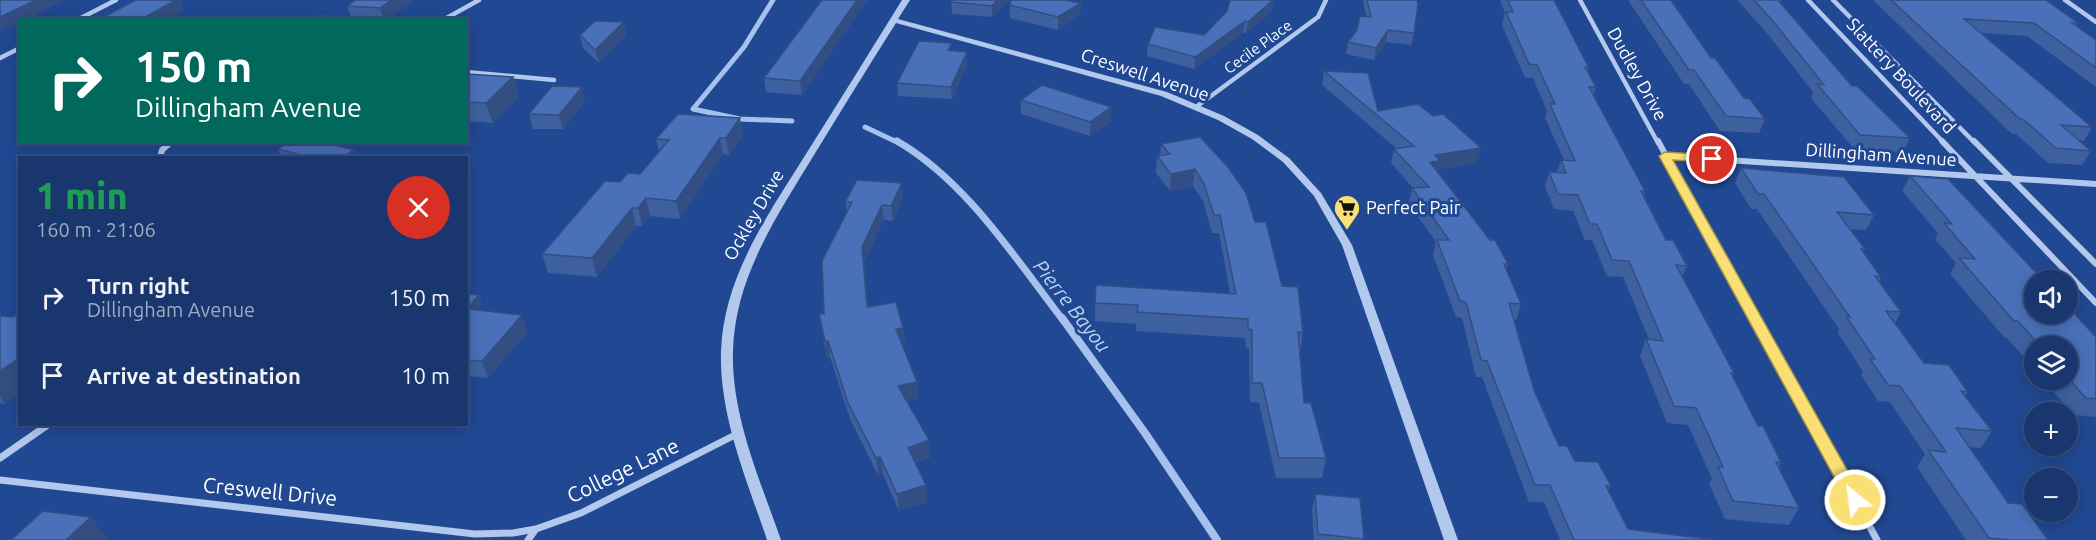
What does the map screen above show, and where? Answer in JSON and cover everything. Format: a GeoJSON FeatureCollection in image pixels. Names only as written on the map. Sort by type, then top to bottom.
{"type":"FeatureCollection","features":[{"type":"Feature","properties":{"kind":"street"},"geometry":{"type":"LineString","coordinates":[[81,18],[116,0]]}},
{"type":"Feature","properties":{"kind":"street"},"geometry":{"type":"LineString","coordinates":[[447,18],[479,0]]}},
{"type":"Feature","properties":{"kind":"street","name":"Ockley Drive"},"geometry":{"type":"LineString","coordinates":[[774,540],[737,434],[725,374],[726,342],[734,297],[741,276],[762,233],[906,0]]}},
{"type":"Feature","properties":{"kind":"street","name":"Cecile Place"},"geometry":{"type":"LineString","coordinates":[[1196,107],[1318,17],[1326,0]]}},
{"type":"Feature","properties":{"kind":"street","name":"Dudley Drive"},"geometry":{"type":"LineString","coordinates":[[1580,0],[1877,540]]}},
{"type":"Feature","properties":{"kind":"street","name":"Slattery Boulevard"},"geometry":{"type":"LineString","coordinates":[[1808,0],[2096,303]]}},
{"type":"Feature","properties":{"kind":"street","name":"Slattery Boulevard"},"geometry":{"type":"LineString","coordinates":[[1833,0],[2096,264]]}},
{"type":"Feature","properties":{"kind":"street"},"geometry":{"type":"LineString","coordinates":[[2065,0],[2096,22]]}},
{"type":"Feature","properties":{"kind":"street","name":"Creswell Avenue"},"geometry":{"type":"LineString","coordinates":[[893,20],[1144,88],[1196,107],[1255,137],[1286,160],[1311,186],[1336,224],[1361,282],[1451,540]]}},
{"type":"Feature","properties":{"kind":"street"},"geometry":{"type":"LineString","coordinates":[[0,58],[18,49]]}},
{"type":"Feature","properties":{"kind":"street"},"geometry":{"type":"LineString","coordinates":[[468,72],[554,80]]}},
{"type":"Feature","properties":{"kind":"street"},"geometry":{"type":"LineString","coordinates":[[160,156],[162,150],[169,144]]}},
{"type":"Feature","properties":{"kind":"street","name":"Dillingham Avenue"},"geometry":{"type":"LineString","coordinates":[[1665,156],[2096,184]]}},
{"type":"Feature","properties":{"kind":"street"},"geometry":{"type":"LineString","coordinates":[[0,458],[46,426]]}},
{"type":"Feature","properties":{"kind":"street","name":"College Lane"},"geometry":{"type":"LineString","coordinates":[[536,529],[581,513],[737,434]]}},
{"type":"Feature","properties":{"kind":"street","name":"Creswell Drive"},"geometry":{"type":"LineString","coordinates":[[0,480],[475,534],[513,533],[536,529]]}},
{"type":"Feature","properties":{"kind":"street"},"geometry":{"type":"LineString","coordinates":[[528,540],[536,529]]}},
{"type":"Feature","properties":{"kind":"building"},"geometry":{"type":"Polygon","coordinates":[[[0,0],[36,0],[0,17],[0,0]]]}},
{"type":"Feature","properties":{"kind":"building"},"geometry":{"type":"Polygon","coordinates":[[[136,0],[176,0],[144,18],[102,18],[136,0]]]}},
{"type":"Feature","properties":{"kind":"building"},"geometry":{"type":"Polygon","coordinates":[[[356,0],[391,0],[380,8],[347,6],[356,0]]]}},
{"type":"Feature","properties":{"kind":"building"},"geometry":{"type":"Polygon","coordinates":[[[822,0],[857,0],[800,81],[764,78],[822,0]]]}},
{"type":"Feature","properties":{"kind":"building"},"geometry":{"type":"Polygon","coordinates":[[[952,0],[997,0],[992,6],[951,2],[952,0]]]}},
{"type":"Feature","properties":{"kind":"building"},"geometry":{"type":"Polygon","coordinates":[[[1011,0],[1064,0],[1081,3],[1058,17],[1010,5],[1011,0]]]}},
{"type":"Feature","properties":{"kind":"building"},"geometry":{"type":"Polygon","coordinates":[[[1230,0],[1273,0],[1248,22],[1245,21],[1195,57],[1148,44],[1155,27],[1204,35],[1227,11],[1230,0]]]}},
{"type":"Feature","properties":{"kind":"building"},"geometry":{"type":"Polygon","coordinates":[[[1367,0],[1417,0],[1414,33],[1388,30],[1376,48],[1348,42],[1357,30],[1360,16],[1371,17],[1367,0]]]}},
{"type":"Feature","properties":{"kind":"building"},"geometry":{"type":"Polygon","coordinates":[[[1508,0],[1554,0],[1589,68],[1585,67],[1596,87],[1589,87],[1645,191],[1641,191],[1666,240],[1673,240],[1687,266],[1676,265],[1734,373],[1731,373],[1758,426],[1763,426],[1781,462],[1776,462],[1799,508],[1733,501],[1718,467],[1723,467],[1696,408],[1674,406],[1646,339],[1663,341],[1629,261],[1612,260],[1597,224],[1590,224],[1578,195],[1558,194],[1549,172],[1566,173],[1561,160],[1575,161],[1550,104],[1555,104],[1537,65],[1529,64],[1506,12],[1513,12],[1508,0]]]}},
{"type":"Feature","properties":{"kind":"building"},"geometry":{"type":"Polygon","coordinates":[[[1641,0],[1671,0],[1711,58],[1715,58],[1744,98],[1750,99],[1765,119],[1726,116],[1694,70],[1689,70],[1641,0]]]}},
{"type":"Feature","properties":{"kind":"building"},"geometry":{"type":"Polygon","coordinates":[[[1754,0],[1778,0],[1852,86],[1857,86],[1910,138],[1860,135],[1817,84],[1824,85],[1754,0]]]}},
{"type":"Feature","properties":{"kind":"building"},"geometry":{"type":"Polygon","coordinates":[[[1891,0],[2046,0],[2078,23],[2072,23],[2096,40],[2096,68],[2034,23],[1964,19],[2092,127],[2061,125],[2091,151],[2056,148],[2020,119],[1891,0]]]}},
{"type":"Feature","properties":{"kind":"building"},"geometry":{"type":"Polygon","coordinates":[[[316,15],[356,17],[355,18],[312,18],[316,15]]]}},
{"type":"Feature","properties":{"kind":"building"},"geometry":{"type":"Polygon","coordinates":[[[595,21],[624,22],[595,50],[580,35],[595,21]]]}},
{"type":"Feature","properties":{"kind":"building"},"geometry":{"type":"Polygon","coordinates":[[[919,41],[952,43],[948,50],[967,52],[951,87],[897,83],[919,41]]]}},
{"type":"Feature","properties":{"kind":"building"},"geometry":{"type":"Polygon","coordinates":[[[1324,71],[1368,73],[1378,111],[1418,104],[1433,116],[1443,114],[1481,148],[1435,155],[1440,161],[1430,162],[1490,240],[1495,240],[1508,264],[1504,264],[1521,304],[1509,303],[1534,390],[1559,446],[1567,446],[1575,461],[1598,462],[1611,486],[1606,486],[1628,529],[1716,540],[1574,540],[1550,485],[1535,485],[1487,361],[1481,360],[1466,302],[1460,301],[1437,240],[1449,240],[1412,188],[1429,187],[1394,149],[1414,146],[1324,71]]]}},
{"type":"Feature","properties":{"kind":"building"},"geometry":{"type":"Polygon","coordinates":[[[468,74],[513,77],[486,103],[468,102],[468,74]]]}},
{"type":"Feature","properties":{"kind":"building"},"geometry":{"type":"Polygon","coordinates":[[[1042,85],[1111,107],[1090,122],[1021,100],[1042,85]]]}},
{"type":"Feature","properties":{"kind":"building"},"geometry":{"type":"Polygon","coordinates":[[[552,86],[582,87],[559,115],[529,114],[552,86]]]}},
{"type":"Feature","properties":{"kind":"building"},"geometry":{"type":"Polygon","coordinates":[[[678,114],[740,118],[726,138],[720,138],[676,201],[646,198],[638,208],[632,208],[592,258],[542,254],[605,181],[620,182],[628,173],[640,174],[669,140],[656,139],[678,114]]]}},
{"type":"Feature","properties":{"kind":"building"},"geometry":{"type":"Polygon","coordinates":[[[1200,137],[1228,167],[1246,193],[1255,222],[1266,222],[1282,286],[1298,287],[1303,333],[1298,332],[1304,403],[1311,403],[1326,458],[1279,458],[1262,383],[1252,383],[1252,330],[1248,329],[1248,319],[1137,312],[1138,305],[1095,303],[1096,285],[1236,294],[1220,215],[1214,215],[1204,184],[1195,169],[1171,174],[1157,156],[1170,154],[1161,144],[1200,137]]]}},
{"type":"Feature","properties":{"kind":"building"},"geometry":{"type":"Polygon","coordinates":[[[286,144],[332,144],[354,150],[344,156],[299,156],[301,155],[278,149],[286,144]]]}},
{"type":"Feature","properties":{"kind":"building"},"geometry":{"type":"Polygon","coordinates":[[[1741,168],[1844,177],[1874,215],[1837,212],[1865,249],[1861,249],[1881,277],[1875,276],[1901,312],[1886,311],[1924,363],[1949,365],[1968,392],[1961,391],[1992,431],[1956,428],[2008,503],[2022,504],[2024,522],[2035,522],[2048,540],[1989,538],[1928,450],[1946,452],[1900,386],[1888,385],[1870,359],[1875,359],[1846,316],[1850,317],[1764,194],[1758,194],[1741,168]]]}},
{"type":"Feature","properties":{"kind":"building"},"geometry":{"type":"Polygon","coordinates":[[[1910,176],[1948,179],[2034,270],[2024,270],[2024,324],[2078,324],[2078,318],[2096,337],[2096,399],[2086,398],[2078,389],[2078,336],[2031,336],[2018,321],[2014,321],[1959,258],[1975,259],[1944,223],[1952,224],[1910,176]]]}},
{"type":"Feature","properties":{"kind":"building"},"geometry":{"type":"Polygon","coordinates":[[[857,180],[902,183],[891,206],[882,205],[862,247],[867,307],[896,302],[903,328],[896,329],[917,382],[898,386],[929,440],[908,448],[926,485],[897,494],[880,457],[876,458],[848,403],[828,341],[825,341],[819,314],[824,314],[822,261],[852,202],[845,202],[857,180]]]}},
{"type":"Feature","properties":{"kind":"building"},"geometry":{"type":"Polygon","coordinates":[[[468,294],[479,295],[468,308],[468,294]]]}},
{"type":"Feature","properties":{"kind":"building"},"geometry":{"type":"Polygon","coordinates":[[[468,310],[522,315],[482,361],[468,360],[468,310]]]}},
{"type":"Feature","properties":{"kind":"building"},"geometry":{"type":"Polygon","coordinates":[[[18,314],[18,359],[0,371],[0,316],[13,317],[18,314]]]}},
{"type":"Feature","properties":{"kind":"building"},"geometry":{"type":"Polygon","coordinates":[[[1315,494],[1360,498],[1364,539],[1318,534],[1315,494]]]}},
{"type":"Feature","properties":{"kind":"building"},"geometry":{"type":"Polygon","coordinates":[[[43,511],[91,517],[66,540],[11,540],[43,511]]]}},
{"type":"Feature","properties":{"kind":"waterway","name":"Pierre Bayou"},"geometry":{"type":"LineString","coordinates":[[773,0],[744,47],[693,109],[740,119],[792,121]]}},
{"type":"Feature","properties":{"kind":"waterway","name":"Pierre Bayou"},"geometry":{"type":"LineString","coordinates":[[865,127],[899,143]]}},
{"type":"Feature","properties":{"kind":"waterway","name":"Pierre Bayou"},"geometry":{"type":"LineString","coordinates":[[897,141],[945,177],[967,199],[1008,247],[1063,320]]}},
{"type":"Feature","properties":{"kind":"waterway","name":"Pierre Bayou"},"geometry":{"type":"LineString","coordinates":[[1062,318],[1145,433],[1217,540]]}},
{"type":"Feature","properties":{"kind":"place","name":"Perfect Pair"},"geometry":{"type":"Point","coordinates":[1347,231]}},
{"type":"Feature","properties":{"kind":"route"},"geometry":{"type":"LineString","coordinates":[[1712,159],[1665,156],[1855,500]]}}]}
